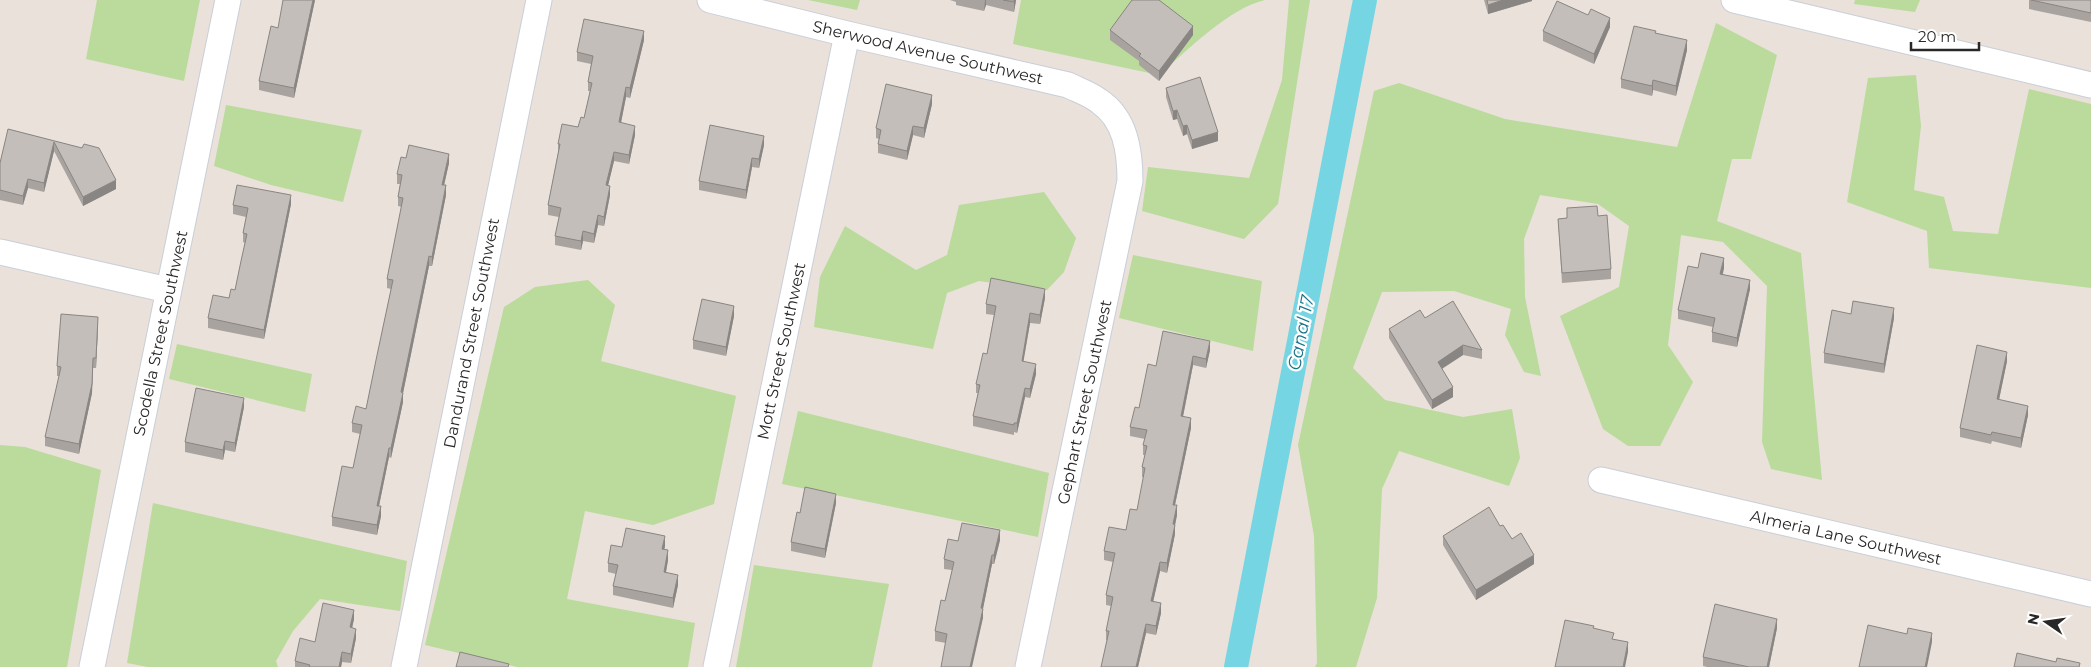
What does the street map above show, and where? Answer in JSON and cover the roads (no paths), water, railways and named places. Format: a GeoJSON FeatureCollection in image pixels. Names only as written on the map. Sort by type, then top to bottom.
{"type":"FeatureCollection","features":[{"type":"Feature","properties":{"kind":"street","name":"Scodella Street Southwest"},"geometry":{"type":"LineString","coordinates":[[92,667],[228,0]]}},
{"type":"Feature","properties":{"kind":"street","name":"Dandurand Street Southwest"},"geometry":{"type":"LineString","coordinates":[[404,667],[539,0]]}},
{"type":"Feature","properties":{"kind":"street","name":"Sherwood Avenue Southwest"},"geometry":{"type":"LineString","coordinates":[[710,0],[1068,85],[1100,101],[1118,120],[1125,137]]}},
{"type":"Feature","properties":{"kind":"street"},"geometry":{"type":"LineString","coordinates":[[1734,0],[2091,85]]}},
{"type":"Feature","properties":{"kind":"street","name":"Mott Street Southwest"},"geometry":{"type":"LineString","coordinates":[[716,667],[847,34]]}},
{"type":"Feature","properties":{"kind":"street","name":"Gephart Street Southwest"},"geometry":{"type":"LineString","coordinates":[[1028,667],[1130,182],[1130,155],[1125,137]]}},
{"type":"Feature","properties":{"kind":"street"},"geometry":{"type":"LineString","coordinates":[[0,252],[168,290]]}},
{"type":"Feature","properties":{"kind":"street","name":"Almeria Lane Southwest"},"geometry":{"type":"LineString","coordinates":[[1601,480],[2091,594]]}},
{"type":"Feature","properties":{"kind":"waterway","name":"Canal 17"},"geometry":{"type":"LineString","coordinates":[[1236,667],[1365,0]]}}]}
